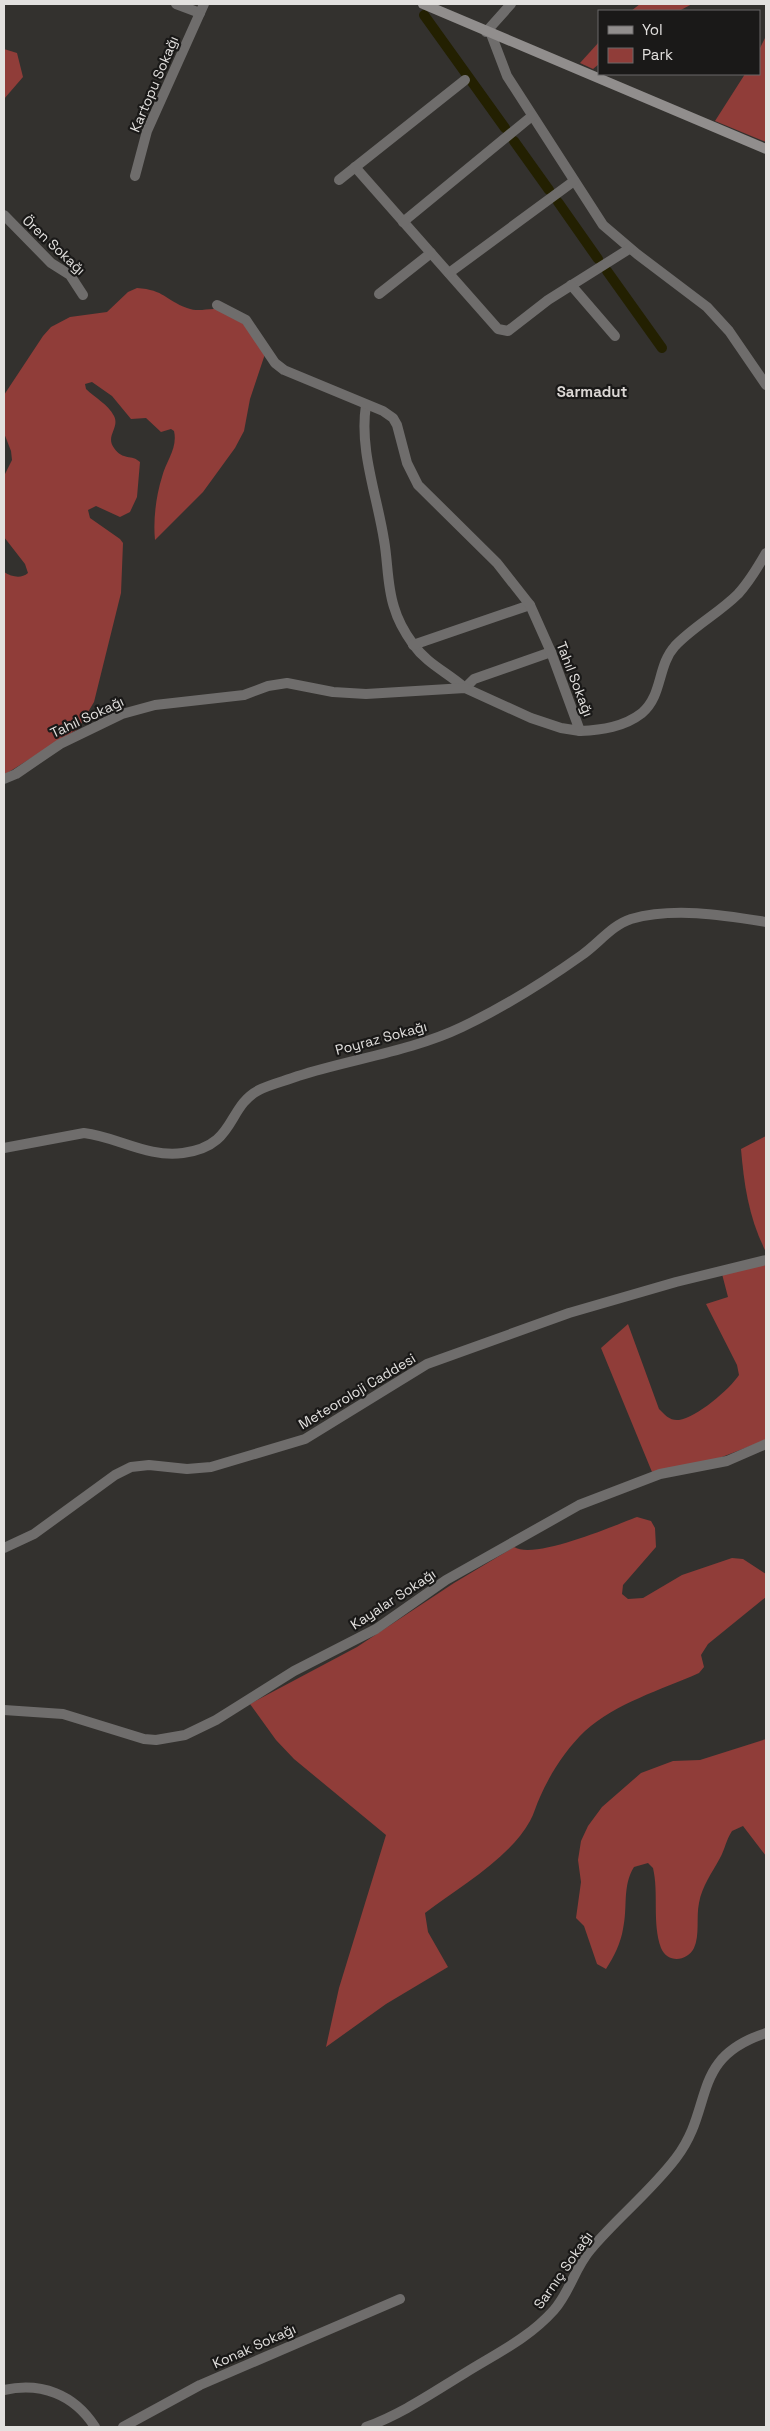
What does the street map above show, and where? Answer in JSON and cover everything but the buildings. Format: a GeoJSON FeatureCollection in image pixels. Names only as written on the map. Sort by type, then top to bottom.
{"type":"FeatureCollection","features":[{"type":"Feature","properties":{"kind":"main road"},"geometry":{"type":"LineString","coordinates":[[423,4],[766,149]]}},
{"type":"Feature","properties":{"kind":"street"},"geometry":{"type":"LineString","coordinates":[[176,4],[202,8]]}},
{"type":"Feature","properties":{"kind":"street"},"geometry":{"type":"LineString","coordinates":[[510,4],[488,33],[507,76],[602,225],[629,248],[707,307],[729,331],[766,385]]}},
{"type":"Feature","properties":{"kind":"street","name":"Kartopu Sokağı"},"geometry":{"type":"LineString","coordinates":[[135,176],[147,131],[202,8]]}},
{"type":"Feature","properties":{"kind":"street"},"geometry":{"type":"LineString","coordinates":[[339,180],[465,80]]}},
{"type":"Feature","properties":{"kind":"street"},"geometry":{"type":"LineString","coordinates":[[404,222],[532,116]]}},
{"type":"Feature","properties":{"kind":"street"},"geometry":{"type":"LineString","coordinates":[[355,167],[498,329],[503,331],[508,331],[572,285],[629,248]]}},
{"type":"Feature","properties":{"kind":"street"},"geometry":{"type":"LineString","coordinates":[[449,273],[574,181]]}},
{"type":"Feature","properties":{"kind":"street","name":"Ören Sokağı"},"geometry":{"type":"LineString","coordinates":[[4,216],[51,263],[70,275],[82,295]]}},
{"type":"Feature","properties":{"kind":"street"},"geometry":{"type":"LineString","coordinates":[[379,294],[431,253]]}},
{"type":"Feature","properties":{"kind":"street"},"geometry":{"type":"LineString","coordinates":[[572,285],[615,336]]}},
{"type":"Feature","properties":{"kind":"street","name":"Tahıl Sokağı"},"geometry":{"type":"LineString","coordinates":[[4,779],[16,774],[60,744],[122,714],[155,705],[244,695],[268,686],[287,682],[333,692],[366,694],[465,688],[531,718],[561,728],[580,731],[551,652],[530,605],[497,563],[418,485],[407,463],[393,418],[389,414],[284,370],[275,363],[246,320],[218,305]]}},
{"type":"Feature","properties":{"kind":"street"},"geometry":{"type":"LineString","coordinates":[[366,405],[364,422],[366,445],[384,540],[392,599],[398,620],[413,645],[430,664],[465,688],[474,679],[551,652]]}},
{"type":"Feature","properties":{"kind":"street"},"geometry":{"type":"LineString","coordinates":[[580,731],[616,726],[640,714],[650,705],[655,697],[661,668],[675,646],[737,595],[748,582],[766,553]]}},
{"type":"Feature","properties":{"kind":"street"},"geometry":{"type":"LineString","coordinates":[[413,645],[530,605]]}},
{"type":"Feature","properties":{"kind":"street","name":"Poyraz Sokağı"},"geometry":{"type":"LineString","coordinates":[[4,1148],[84,1133],[96,1134],[153,1152],[183,1153],[198,1150],[212,1144],[221,1136],[245,1101],[259,1090],[342,1062],[440,1036],[462,1027],[519,996],[582,955],[628,920],[677,912],[766,922]]}},
{"type":"Feature","properties":{"kind":"street","name":"Meteoroloji Caddesi"},"geometry":{"type":"LineString","coordinates":[[4,1548],[34,1534],[115,1476],[131,1468],[149,1465],[187,1469],[204,1468],[290,1445],[305,1439],[427,1364],[569,1313],[676,1282],[766,1260]]}},
{"type":"Feature","properties":{"kind":"street","name":"Kayalar Sokağı"},"geometry":{"type":"LineString","coordinates":[[4,1710],[63,1714],[144,1740],[184,1735],[216,1720],[294,1671],[376,1629],[446,1580],[579,1505],[660,1474],[727,1462],[766,1444]]}},
{"type":"Feature","properties":{"kind":"street","name":"Sarnıç Sokağı"},"geometry":{"type":"LineString","coordinates":[[366,2427],[434,2394],[474,2367],[514,2345],[545,2319],[566,2294],[591,2249],[677,2156],[693,2125],[709,2077],[715,2065],[732,2049],[766,2033]]}},
{"type":"Feature","properties":{"kind":"street","name":"Konak Sokağı"},"geometry":{"type":"LineString","coordinates":[[123,2427],[200,2385],[400,2298]]}},
{"type":"Feature","properties":{"kind":"street"},"geometry":{"type":"LineString","coordinates":[[4,2390],[34,2388],[59,2392],[77,2406],[95,2427]]}},
{"type":"Feature","properties":{"kind":"green space"},"geometry":{"type":"Polygon","coordinates":[[[640,4],[692,4],[681,10],[632,10],[640,4]]]}},
{"type":"Feature","properties":{"kind":"green space"},"geometry":{"type":"Polygon","coordinates":[[[766,36],[766,142],[715,121],[744,75],[760,75],[760,48],[766,36]]]}},
{"type":"Feature","properties":{"kind":"green space"},"geometry":{"type":"Polygon","coordinates":[[[598,43],[598,65],[593,69],[580,63],[598,43]]]}},
{"type":"Feature","properties":{"kind":"green space"},"geometry":{"type":"Polygon","coordinates":[[[4,49],[17,53],[23,77],[4,99],[4,49]]]}},
{"type":"Feature","properties":{"kind":"green space"},"geometry":{"type":"Polygon","coordinates":[[[137,288],[154,291],[191,309],[223,310],[238,318],[250,332],[265,354],[250,399],[244,431],[235,448],[203,492],[155,540],[154,524],[157,500],[164,471],[173,449],[174,431],[171,429],[161,432],[146,418],[131,419],[112,396],[92,382],[85,384],[86,389],[105,405],[114,416],[115,424],[111,440],[114,448],[121,455],[134,458],[140,462],[137,497],[130,512],[120,517],[96,506],[88,510],[90,518],[123,543],[121,593],[94,702],[78,729],[4,775],[4,572],[16,577],[28,573],[25,564],[4,537],[4,476],[12,460],[11,451],[4,433],[4,395],[51,327],[70,317],[107,312],[128,292],[137,288]]]}},
{"type":"Feature","properties":{"kind":"green space"},"geometry":{"type":"Polygon","coordinates":[[[766,1136],[766,1252],[755,1227],[748,1202],[741,1149],[766,1136]]]}},
{"type":"Feature","properties":{"kind":"green space"},"geometry":{"type":"Polygon","coordinates":[[[766,1264],[766,1440],[709,1462],[652,1472],[601,1348],[628,1324],[659,1409],[673,1420],[686,1418],[694,1414],[721,1395],[739,1375],[737,1365],[706,1304],[728,1297],[722,1274],[766,1264]]]}},
{"type":"Feature","properties":{"kind":"green space"},"geometry":{"type":"Polygon","coordinates":[[[637,1517],[651,1521],[655,1528],[656,1547],[623,1585],[622,1594],[628,1599],[643,1598],[682,1575],[732,1558],[743,1559],[766,1574],[766,1597],[708,1644],[701,1655],[704,1667],[699,1673],[625,1705],[597,1721],[578,1738],[565,1754],[544,1788],[531,1818],[521,1835],[497,1860],[425,1913],[428,1932],[448,1967],[386,2004],[326,2047],[339,1988],[386,1835],[294,1759],[276,1740],[250,1704],[357,1647],[454,1583],[514,1547],[524,1550],[556,1546],[637,1517]]]}},
{"type":"Feature","properties":{"kind":"green space"},"geometry":{"type":"Polygon","coordinates":[[[766,1739],[766,1856],[743,1826],[732,1831],[700,1897],[697,1937],[694,1948],[687,1956],[677,1959],[664,1953],[658,1938],[656,1888],[653,1868],[648,1863],[634,1867],[628,1882],[624,1921],[619,1944],[606,1969],[597,1964],[584,1926],[576,1918],[581,1882],[578,1860],[581,1841],[588,1826],[602,1807],[641,1773],[673,1761],[700,1760],[766,1739]]]}},
{"type":"Feature","properties":{"kind":"waterway"},"geometry":{"type":"LineString","coordinates":[[424,15],[505,128]]}},
{"type":"Feature","properties":{"kind":"waterway"},"geometry":{"type":"LineString","coordinates":[[514,141],[549,190]]}},
{"type":"Feature","properties":{"kind":"waterway"},"geometry":{"type":"LineString","coordinates":[[558,202],[598,259]]}},
{"type":"Feature","properties":{"kind":"waterway"},"geometry":{"type":"LineString","coordinates":[[607,271],[662,348]]}},
{"type":"Feature","properties":{"kind":"district","name":"Sarmadut"},"geometry":{"type":"Point","coordinates":[592,391]}}]}
